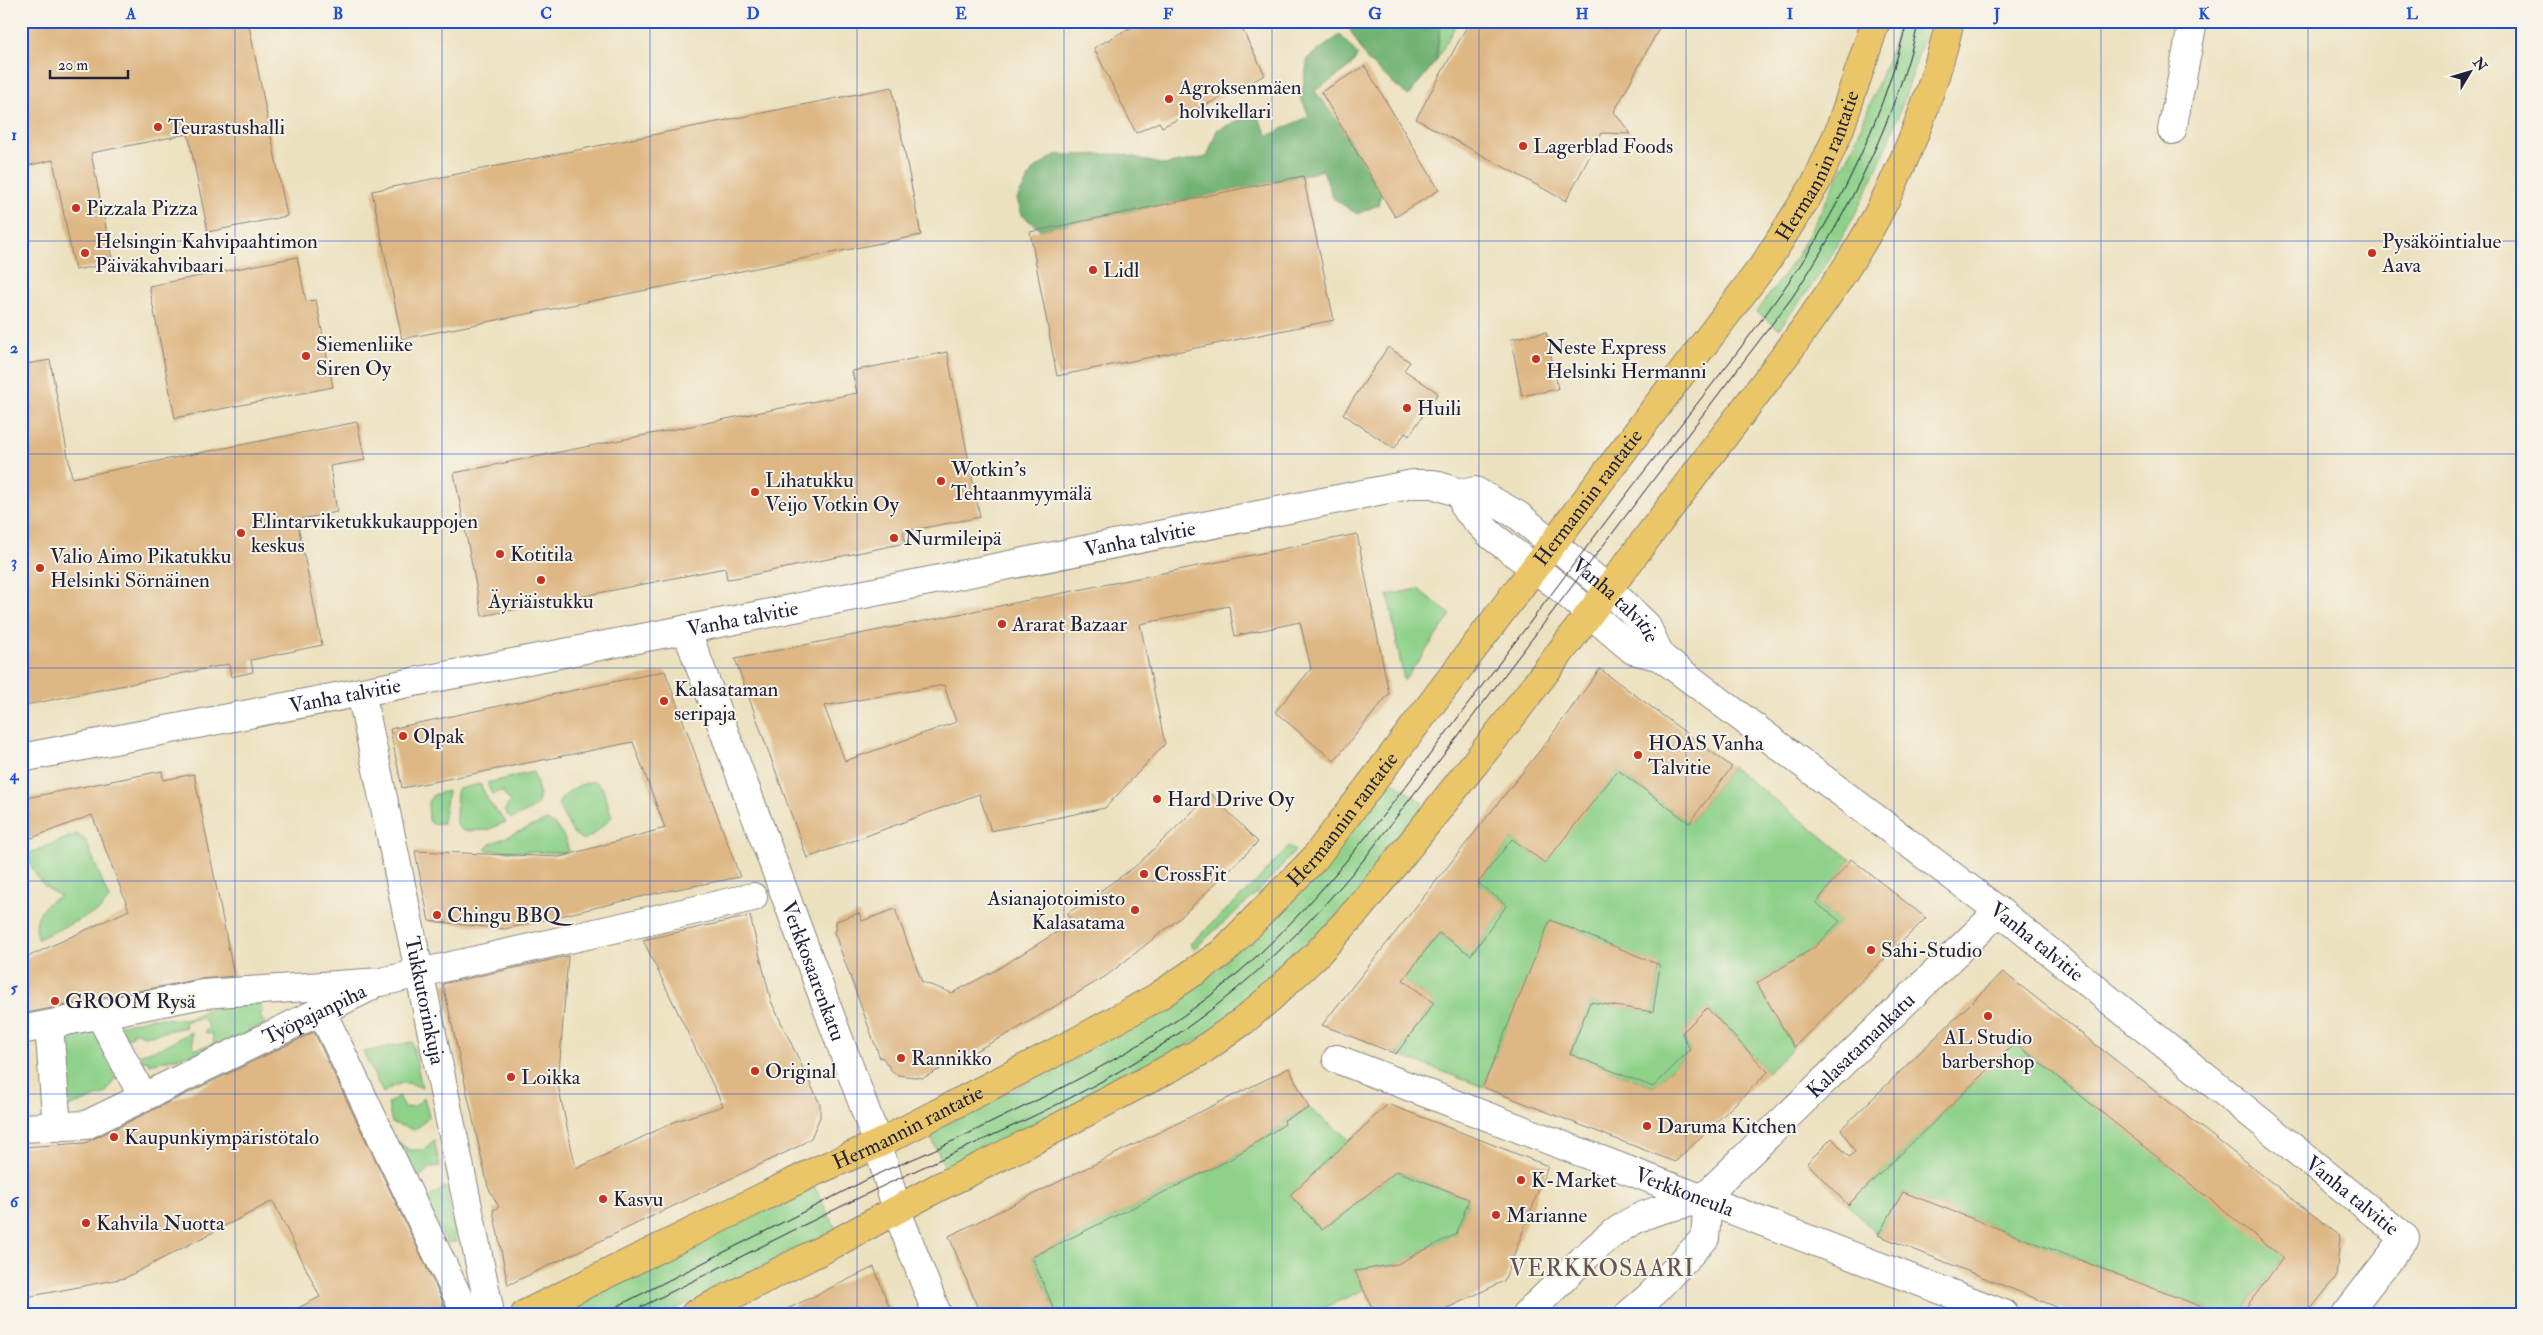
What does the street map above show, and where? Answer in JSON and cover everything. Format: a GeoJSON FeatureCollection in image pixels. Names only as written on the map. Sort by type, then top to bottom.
{"type":"FeatureCollection","features":[{"type":"Feature","properties":{"kind":"main road","name":"Hermannin rantatie"},"geometry":{"type":"LineString","coordinates":[[525,1314],[814,1172],[878,1144],[1157,997],[1222,953],[1314,860],[1766,262],[1817,181],[1839,131],[1873,37],[1876,21]]}},
{"type":"Feature","properties":{"kind":"main road"},"geometry":{"type":"LineString","coordinates":[[696,1313],[897,1211],[937,1188],[1200,1052],[1243,1021],[1316,955],[1371,893],[1509,720],[1787,353],[1856,251],[1882,208],[1904,162],[1950,21]]}},
{"type":"Feature","properties":{"kind":"street"},"geometry":{"type":"LineString","coordinates":[[2172,130],[2193,21]]}},
{"type":"Feature","properties":{"kind":"street","name":"Vanha talvitie"},"geometry":{"type":"LineString","coordinates":[[21,758],[686,629],[1414,484],[1433,484],[1462,494],[1475,491],[1510,510],[1608,589],[1646,626],[1661,657]]}},
{"type":"Feature","properties":{"kind":"street","name":"Vanha talvitie"},"geometry":{"type":"LineString","coordinates":[[1462,494],[1465,508],[1492,536],[1535,567],[1633,650],[1661,657],[1999,911],[2405,1238],[2346,1314]]}},
{"type":"Feature","properties":{"kind":"street","name":"Verkkosaarenkatu"},"geometry":{"type":"LineString","coordinates":[[686,629],[878,1144],[897,1211],[937,1314]]}},
{"type":"Feature","properties":{"kind":"street","name":"Tukkutorinkuja"},"geometry":{"type":"LineString","coordinates":[[361,692],[418,973],[478,1311]]}},
{"type":"Feature","properties":{"kind":"street"},"geometry":{"type":"LineString","coordinates":[[381,982],[753,897]]}},
{"type":"Feature","properties":{"kind":"street","name":"Kalasatamankatu"},"geometry":{"type":"LineString","coordinates":[[1701,1200],[1999,911]]}},
{"type":"Feature","properties":{"kind":"street","name":"Työpajanpiha"},"geometry":{"type":"LineString","coordinates":[[21,1128],[86,1125],[381,982]]}},
{"type":"Feature","properties":{"kind":"street","name":"Työpajanpiha"},"geometry":{"type":"LineString","coordinates":[[21,1030],[203,994],[381,982]]}},
{"type":"Feature","properties":{"kind":"street","name":"Tukkutorinkuja"},"geometry":{"type":"LineString","coordinates":[[320,1010],[478,1311]]}},
{"type":"Feature","properties":{"kind":"street"},"geometry":{"type":"LineString","coordinates":[[100,1015],[143,1097]]}},
{"type":"Feature","properties":{"kind":"street"},"geometry":{"type":"LineString","coordinates":[[49,1025],[57,1127]]}},
{"type":"Feature","properties":{"kind":"street","name":"Verkkoneula"},"geometry":{"type":"LineString","coordinates":[[1337,1059],[1993,1312]]}},
{"type":"Feature","properties":{"kind":"street"},"geometry":{"type":"LineString","coordinates":[[1526,1314],[1589,1254],[1622,1227],[1656,1210],[1701,1200],[1707,1211],[1705,1238],[1629,1314]]}},
{"type":"Feature","properties":{"kind":"green space"},"geometry":{"type":"Polygon","coordinates":[[[1345,21],[1440,21],[1436,61],[1408,96],[1367,60],[1345,21]]]}},
{"type":"Feature","properties":{"kind":"green space"},"geometry":{"type":"Polygon","coordinates":[[[1440,21],[1458,21],[1436,61],[1441,24],[1440,21]]]}},
{"type":"Feature","properties":{"kind":"green space"},"geometry":{"type":"Polygon","coordinates":[[[1898,21],[1928,21],[1909,86],[1885,150],[1840,242],[1817,278],[1779,329],[1757,312],[1799,253],[1853,148],[1893,45],[1898,21]]]}},
{"type":"Feature","properties":{"kind":"green space"},"geometry":{"type":"Polygon","coordinates":[[[1340,35],[1358,55],[1349,68],[1315,91],[1341,126],[1381,193],[1378,205],[1357,214],[1333,198],[1323,170],[1303,176],[1041,230],[1022,215],[1017,199],[1033,170],[1055,155],[1122,154],[1164,165],[1207,157],[1217,130],[1256,113],[1268,136],[1309,116],[1301,98],[1308,58],[1340,35]]]}},
{"type":"Feature","properties":{"kind":"green space"},"geometry":{"type":"Polygon","coordinates":[[[1418,589],[1451,615],[1404,681],[1388,595],[1418,589]]]}},
{"type":"Feature","properties":{"kind":"green space"},"geometry":{"type":"Polygon","coordinates":[[[1732,767],[1851,859],[1816,903],[1840,921],[1815,947],[1757,983],[1794,1047],[1768,1072],[1708,1008],[1682,1033],[1690,1050],[1653,1087],[1570,1054],[1590,1002],[1653,1012],[1660,966],[1551,920],[1483,1087],[1396,1054],[1434,1003],[1403,980],[1439,933],[1471,954],[1507,905],[1478,883],[1512,839],[1544,862],[1618,770],[1689,823],[1732,767]]]}},
{"type":"Feature","properties":{"kind":"green space"},"geometry":{"type":"Polygon","coordinates":[[[533,772],[539,792],[538,803],[529,811],[511,819],[504,811],[510,802],[502,791],[492,794],[487,783],[533,772]]]}},
{"type":"Feature","properties":{"kind":"green space"},"geometry":{"type":"Polygon","coordinates":[[[1387,777],[1423,803],[1408,834],[1365,888],[1229,1022],[949,1176],[929,1133],[1072,1060],[1143,1017],[1387,777]]]}},
{"type":"Feature","properties":{"kind":"green space"},"geometry":{"type":"Polygon","coordinates":[[[595,781],[602,787],[612,817],[594,834],[583,840],[573,833],[558,805],[564,796],[574,788],[595,781]]]}},
{"type":"Feature","properties":{"kind":"green space"},"geometry":{"type":"Polygon","coordinates":[[[480,784],[489,802],[506,822],[487,830],[463,831],[456,824],[457,789],[480,784]]]}},
{"type":"Feature","properties":{"kind":"green space"},"geometry":{"type":"Polygon","coordinates":[[[448,791],[443,823],[432,824],[429,820],[428,802],[433,795],[448,791]]]}},
{"type":"Feature","properties":{"kind":"green space"},"geometry":{"type":"Polygon","coordinates":[[[547,820],[561,833],[569,851],[561,853],[485,850],[490,844],[547,820]]]}},
{"type":"Feature","properties":{"kind":"green space"},"geometry":{"type":"Polygon","coordinates":[[[77,834],[86,841],[109,899],[100,910],[38,939],[36,924],[40,912],[54,899],[61,896],[48,889],[39,880],[27,854],[77,834]]]}},
{"type":"Feature","properties":{"kind":"green space"},"geometry":{"type":"Polygon","coordinates":[[[1289,846],[1295,851],[1260,890],[1194,949],[1190,944],[1253,885],[1289,846]]]}},
{"type":"Feature","properties":{"kind":"green space"},"geometry":{"type":"Polygon","coordinates":[[[258,997],[262,1011],[260,1016],[265,1024],[211,1050],[149,1064],[148,1060],[140,1062],[128,1058],[161,1048],[191,1032],[193,1046],[196,1049],[214,1044],[212,1033],[207,1034],[205,1031],[209,1027],[202,1017],[184,1022],[186,1027],[144,1036],[138,1032],[132,1032],[132,1036],[121,1041],[113,1027],[152,1018],[189,1019],[208,1009],[258,997]]]}},
{"type":"Feature","properties":{"kind":"green space"},"geometry":{"type":"Polygon","coordinates":[[[99,1029],[121,1069],[105,1094],[65,1108],[57,1037],[99,1029]]]}},
{"type":"Feature","properties":{"kind":"green space"},"geometry":{"type":"Polygon","coordinates":[[[412,1042],[422,1088],[402,1083],[393,1086],[383,1093],[363,1052],[412,1042]]]}},
{"type":"Feature","properties":{"kind":"green space"},"geometry":{"type":"Polygon","coordinates":[[[2015,1043],[2283,1257],[2241,1314],[2220,1314],[1903,1192],[1878,1235],[1848,1205],[2015,1043]]]}},
{"type":"Feature","properties":{"kind":"green space"},"geometry":{"type":"Polygon","coordinates":[[[398,1096],[404,1108],[415,1106],[424,1097],[429,1117],[415,1130],[392,1123],[388,1104],[398,1096]]]}},
{"type":"Feature","properties":{"kind":"green space"},"geometry":{"type":"Polygon","coordinates":[[[1309,1108],[1350,1140],[1290,1195],[1322,1230],[1397,1171],[1469,1199],[1456,1234],[1397,1264],[1355,1271],[1364,1290],[1311,1314],[1056,1314],[1032,1257],[1229,1160],[1285,1124],[1284,1120],[1309,1108]]]}},
{"type":"Feature","properties":{"kind":"green space"},"geometry":{"type":"Polygon","coordinates":[[[434,1140],[440,1166],[431,1167],[416,1180],[397,1141],[409,1150],[423,1150],[434,1140]]]}},
{"type":"Feature","properties":{"kind":"green space"},"geometry":{"type":"Polygon","coordinates":[[[813,1184],[836,1229],[666,1314],[554,1314],[813,1184]]]}},
{"type":"Feature","properties":{"kind":"green space"},"geometry":{"type":"Polygon","coordinates":[[[445,1187],[456,1242],[447,1243],[425,1200],[445,1187]]]}},
{"type":"Feature","properties":{"kind":"building","name":"Teurastushalli"},"geometry":{"type":"Polygon","coordinates":[[[21,21],[248,21],[287,216],[208,232],[188,134],[91,153],[113,263],[75,270],[53,160],[21,167],[21,21]]]}},
{"type":"Feature","properties":{"kind":"building","name":"Agroksenmäen holvikellari"},"geometry":{"type":"Polygon","coordinates":[[[1142,21],[1238,21],[1265,75],[1162,127],[1159,122],[1136,133],[1094,48],[1142,21]]]}},
{"type":"Feature","properties":{"kind":"building"},"geometry":{"type":"Polygon","coordinates":[[[1470,21],[1663,21],[1614,112],[1631,134],[1602,133],[1566,201],[1416,119],[1470,21]]]}},
{"type":"Feature","properties":{"kind":"building"},"geometry":{"type":"Polygon","coordinates":[[[1365,66],[1439,190],[1395,217],[1321,92],[1365,66]]]}},
{"type":"Feature","properties":{"kind":"building"},"geometry":{"type":"Polygon","coordinates":[[[892,87],[921,235],[402,339],[372,191],[892,87]]]}},
{"type":"Feature","properties":{"kind":"building"},"geometry":{"type":"Polygon","coordinates":[[[1303,176],[1334,320],[1057,376],[1030,232],[1303,176]]]}},
{"type":"Feature","properties":{"kind":"building"},"geometry":{"type":"Polygon","coordinates":[[[297,257],[306,301],[316,300],[333,387],[175,418],[149,286],[297,257]]]}},
{"type":"Feature","properties":{"kind":"building"},"geometry":{"type":"Polygon","coordinates":[[[1546,332],[1558,389],[1522,396],[1511,339],[1546,332]]]}},
{"type":"Feature","properties":{"kind":"building"},"geometry":{"type":"Polygon","coordinates":[[[1388,347],[1410,362],[1404,370],[1438,393],[1409,436],[1405,433],[1394,449],[1343,414],[1388,347]]]}},
{"type":"Feature","properties":{"kind":"building"},"geometry":{"type":"Polygon","coordinates":[[[947,352],[980,517],[903,532],[905,543],[742,577],[727,579],[725,568],[482,616],[454,473],[857,393],[852,371],[947,352]]]}},
{"type":"Feature","properties":{"kind":"building","name":"Elintarviketukkukauppojen keskus"},"geometry":{"type":"Polygon","coordinates":[[[50,360],[72,478],[357,422],[365,460],[330,466],[337,512],[297,520],[322,645],[251,660],[253,672],[231,677],[229,664],[21,706],[21,365],[50,360]]]}},
{"type":"Feature","properties":{"kind":"building"},"geometry":{"type":"Polygon","coordinates":[[[1357,534],[1389,694],[1334,761],[1275,712],[1311,669],[1300,622],[1235,636],[1229,606],[1140,624],[1165,744],[1105,808],[991,831],[979,794],[807,858],[735,659],[1357,534]],[[944,685],[824,706],[845,761],[956,722],[944,685]]]}},
{"type":"Feature","properties":{"kind":"building"},"geometry":{"type":"Polygon","coordinates":[[[1600,669],[1732,767],[1689,823],[1618,770],[1545,863],[1512,839],[1478,883],[1507,905],[1471,955],[1439,933],[1403,980],[1434,1003],[1396,1054],[1322,1025],[1545,744],[1600,669]]]}},
{"type":"Feature","properties":{"kind":"building"},"geometry":{"type":"Polygon","coordinates":[[[665,671],[740,877],[657,893],[505,929],[429,921],[415,851],[560,857],[665,828],[633,742],[402,788],[390,729],[665,671]]]}},
{"type":"Feature","properties":{"kind":"building"},"geometry":{"type":"Polygon","coordinates":[[[162,771],[163,780],[194,774],[234,976],[200,979],[21,1014],[21,960],[129,910],[92,815],[21,842],[21,799],[162,771]]]}},
{"type":"Feature","properties":{"kind":"building"},"geometry":{"type":"Polygon","coordinates":[[[1211,794],[1258,842],[1180,918],[1106,976],[1010,1033],[923,1078],[898,1075],[892,1071],[882,1057],[880,1058],[834,932],[836,931],[836,921],[859,913],[862,921],[895,909],[922,982],[952,993],[996,970],[1073,922],[1067,914],[1136,866],[1211,794]]]}},
{"type":"Feature","properties":{"kind":"building"},"geometry":{"type":"Polygon","coordinates":[[[1851,859],[1926,918],[1794,1047],[1757,983],[1815,947],[1840,921],[1816,903],[1851,859]]]}},
{"type":"Feature","properties":{"kind":"building"},"geometry":{"type":"Polygon","coordinates":[[[750,916],[771,1001],[820,1104],[820,1117],[811,1138],[799,1146],[508,1285],[493,1210],[499,1207],[488,1187],[443,984],[568,956],[558,1085],[576,1169],[676,1121],[723,1106],[643,940],[750,916]]]}},
{"type":"Feature","properties":{"kind":"building"},"geometry":{"type":"Polygon","coordinates":[[[1550,920],[1660,965],[1653,1012],[1590,1002],[1570,1054],[1653,1087],[1690,1050],[1682,1033],[1707,1008],[1768,1072],[1675,1162],[1483,1087],[1550,920]]]}},
{"type":"Feature","properties":{"kind":"building"},"geometry":{"type":"Polygon","coordinates":[[[2003,972],[2340,1236],[2336,1277],[2307,1314],[2241,1314],[2283,1258],[2015,1043],[1848,1205],[1807,1163],[1832,1138],[1849,1157],[1855,1152],[1841,1129],[2003,972]]]}},
{"type":"Feature","properties":{"kind":"building"},"geometry":{"type":"Polygon","coordinates":[[[314,1032],[449,1314],[286,1314],[320,1297],[273,1201],[125,1278],[21,1298],[21,1147],[85,1143],[314,1032]]]}},
{"type":"Feature","properties":{"kind":"building"},"geometry":{"type":"Polygon","coordinates":[[[1289,1068],[1309,1108],[1284,1120],[1285,1124],[1229,1160],[1032,1257],[1056,1314],[980,1314],[949,1236],[1289,1068]]]}},
{"type":"Feature","properties":{"kind":"building","name":"Marianne"},"geometry":{"type":"Polygon","coordinates":[[[1388,1104],[1548,1166],[1504,1281],[1435,1314],[1375,1314],[1355,1271],[1397,1264],[1456,1234],[1469,1199],[1397,1171],[1322,1230],[1290,1195],[1388,1104]]]}},
{"type":"Feature","properties":{"kind":"building"},"geometry":{"type":"Polygon","coordinates":[[[1903,1192],[2215,1312],[2215,1314],[2074,1314],[1878,1235],[1903,1192]]]}},
{"type":"Feature","properties":{"kind":"building"},"geometry":{"type":"Polygon","coordinates":[[[874,1267],[892,1314],[777,1314],[874,1267]]]}},
{"type":"Feature","properties":{"kind":"tram line"},"geometry":{"type":"LineString","coordinates":[[602,1314],[886,1170],[919,1157],[967,1134],[1100,1067],[1181,1018],[1257,956],[1306,907],[1395,801],[1784,289],[1817,239],[1864,148],[1888,85],[1907,21]]}},
{"type":"Feature","properties":{"kind":"tram line"},"geometry":{"type":"LineString","coordinates":[[627,1314],[887,1184],[1054,1106],[1119,1071],[1151,1052],[1211,1010],[1292,938],[1365,858],[1791,299],[1832,234],[1867,166],[1897,95],[1919,21]]}},
{"type":"Feature","properties":{"kind":"place","name":"Agroksenmäen holvikellari"},"geometry":{"type":"Point","coordinates":[1169,99]}},
{"type":"Feature","properties":{"kind":"place","name":"Teurastushalli"},"geometry":{"type":"Point","coordinates":[158,127]}},
{"type":"Feature","properties":{"kind":"place","name":"Lagerblad Foods"},"geometry":{"type":"Point","coordinates":[1523,146]}},
{"type":"Feature","properties":{"kind":"place","name":"Pizzala Pizza"},"geometry":{"type":"Point","coordinates":[76,208]}},
{"type":"Feature","properties":{"kind":"place","name":"Helsingin Kahvipaahtimon Päiväkahvibaari"},"geometry":{"type":"Point","coordinates":[85,253]}},
{"type":"Feature","properties":{"kind":"place","name":"Pysäköintialue Aava"},"geometry":{"type":"Point","coordinates":[2372,253]}},
{"type":"Feature","properties":{"kind":"place","name":"Lidl"},"geometry":{"type":"Point","coordinates":[1093,270]}},
{"type":"Feature","properties":{"kind":"place","name":"Siemenliike Siren Oy"},"geometry":{"type":"Point","coordinates":[306,356]}},
{"type":"Feature","properties":{"kind":"place","name":"Neste Express Helsinki Hermanni"},"geometry":{"type":"Point","coordinates":[1536,359]}},
{"type":"Feature","properties":{"kind":"place","name":"Huili"},"geometry":{"type":"Point","coordinates":[1407,408]}},
{"type":"Feature","properties":{"kind":"place","name":"Wotkin's Tehtaanmyymälä"},"geometry":{"type":"Point","coordinates":[941,481]}},
{"type":"Feature","properties":{"kind":"place","name":"Lihatukku Veijo Votkin Oy"},"geometry":{"type":"Point","coordinates":[755,492]}},
{"type":"Feature","properties":{"kind":"place","name":"Elintarviketukkukauppojen keskus"},"geometry":{"type":"Point","coordinates":[241,533]}},
{"type":"Feature","properties":{"kind":"place","name":"Nurmileipä"},"geometry":{"type":"Point","coordinates":[894,538]}},
{"type":"Feature","properties":{"kind":"place","name":"Kotitila"},"geometry":{"type":"Point","coordinates":[500,554]}},
{"type":"Feature","properties":{"kind":"place","name":"Valio Aimo Pikatukku Helsinki Sörnäinen"},"geometry":{"type":"Point","coordinates":[40,568]}},
{"type":"Feature","properties":{"kind":"place","name":"Äyriäistukku"},"geometry":{"type":"Point","coordinates":[541,580]}},
{"type":"Feature","properties":{"kind":"place","name":"Ararat Bazaar"},"geometry":{"type":"Point","coordinates":[1002,624]}},
{"type":"Feature","properties":{"kind":"place","name":"Kalasataman seripaja"},"geometry":{"type":"Point","coordinates":[664,701]}},
{"type":"Feature","properties":{"kind":"place","name":"Olpak"},"geometry":{"type":"Point","coordinates":[403,736]}},
{"type":"Feature","properties":{"kind":"place","name":"HOAS Vanha Talvitie"},"geometry":{"type":"Point","coordinates":[1638,755]}},
{"type":"Feature","properties":{"kind":"place","name":"Hard Drive Oy"},"geometry":{"type":"Point","coordinates":[1157,799]}},
{"type":"Feature","properties":{"kind":"place","name":"CrossFit"},"geometry":{"type":"Point","coordinates":[1144,874]}},
{"type":"Feature","properties":{"kind":"place","name":"Asianajotoimisto Kalasatama"},"geometry":{"type":"Point","coordinates":[1135,910]}},
{"type":"Feature","properties":{"kind":"place","name":"Chingu BBQ"},"geometry":{"type":"Point","coordinates":[437,915]}},
{"type":"Feature","properties":{"kind":"place","name":"Sahi-Studio"},"geometry":{"type":"Point","coordinates":[1871,950]}},
{"type":"Feature","properties":{"kind":"place","name":"GROOM Rysä"},"geometry":{"type":"Point","coordinates":[55,1001]}},
{"type":"Feature","properties":{"kind":"place","name":"AL Studio barbershop"},"geometry":{"type":"Point","coordinates":[1988,1016]}},
{"type":"Feature","properties":{"kind":"place","name":"Rannikko"},"geometry":{"type":"Point","coordinates":[901,1058]}},
{"type":"Feature","properties":{"kind":"place","name":"Original"},"geometry":{"type":"Point","coordinates":[755,1071]}},
{"type":"Feature","properties":{"kind":"place","name":"Loikka"},"geometry":{"type":"Point","coordinates":[511,1077]}},
{"type":"Feature","properties":{"kind":"place","name":"Daruma Kitchen"},"geometry":{"type":"Point","coordinates":[1647,1126]}},
{"type":"Feature","properties":{"kind":"place","name":"Kaupunkiympäristötalo"},"geometry":{"type":"Point","coordinates":[114,1137]}},
{"type":"Feature","properties":{"kind":"place","name":"K-Market"},"geometry":{"type":"Point","coordinates":[1521,1180]}},
{"type":"Feature","properties":{"kind":"place","name":"Kasvu"},"geometry":{"type":"Point","coordinates":[603,1199]}},
{"type":"Feature","properties":{"kind":"place","name":"Marianne"},"geometry":{"type":"Point","coordinates":[1496,1215]}},
{"type":"Feature","properties":{"kind":"place","name":"Kahvila Nuotta"},"geometry":{"type":"Point","coordinates":[86,1223]}},
{"type":"Feature","properties":{"kind":"district","name":"VERKKOSAARI"},"geometry":{"type":"Point","coordinates":[1602,1268]}}]}
